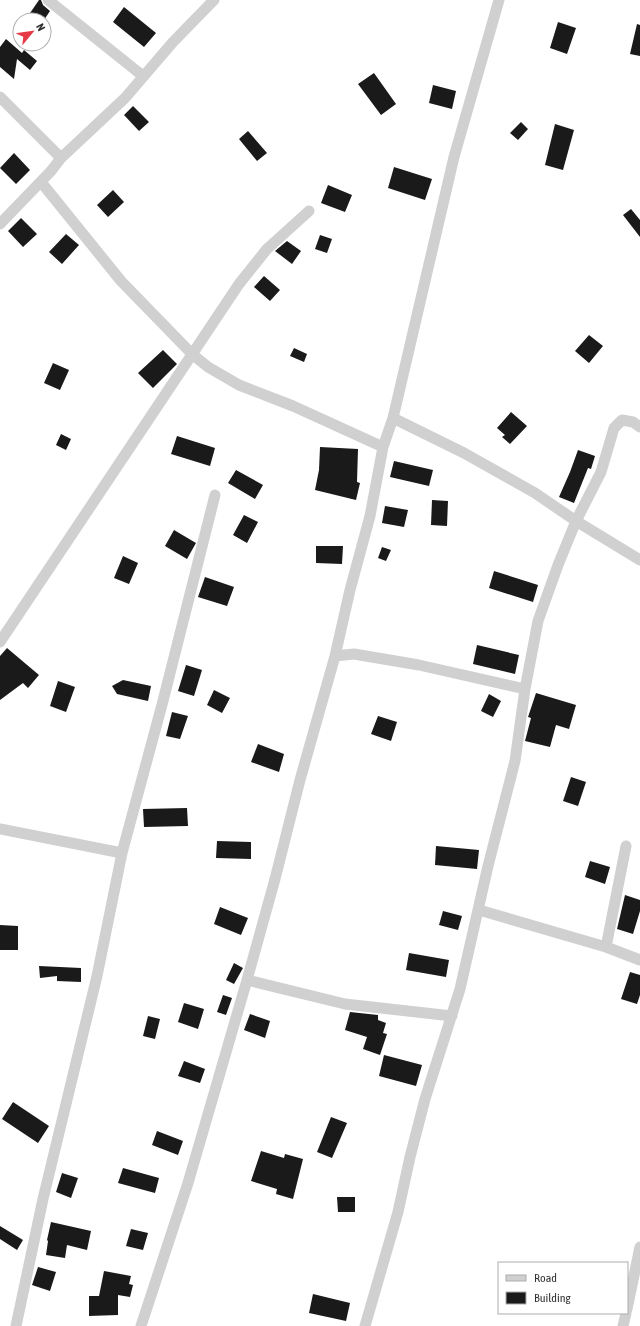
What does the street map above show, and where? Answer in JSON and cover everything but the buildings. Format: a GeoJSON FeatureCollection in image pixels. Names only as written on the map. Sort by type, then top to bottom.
{"type":"FeatureCollection","features":[{"type":"Feature","properties":{"kind":"street"},"geometry":{"type":"LineString","coordinates":[[48,0],[143,76]]}},
{"type":"Feature","properties":{"kind":"street"},"geometry":{"type":"LineString","coordinates":[[0,224],[41,182],[61,158],[125,98],[173,42],[214,0]]}},
{"type":"Feature","properties":{"kind":"street"},"geometry":{"type":"LineString","coordinates":[[142,1326],[188,1183],[275,879],[300,780],[335,656],[350,590],[370,516],[382,447],[392,418],[454,157],[499,0]]}},
{"type":"Feature","properties":{"kind":"street"},"geometry":{"type":"LineString","coordinates":[[0,97],[61,158]]}},
{"type":"Feature","properties":{"kind":"street"},"geometry":{"type":"LineString","coordinates":[[41,182],[121,281],[162,325],[208,367],[239,385],[286,404],[382,447]]}},
{"type":"Feature","properties":{"kind":"street"},"geometry":{"type":"LineString","coordinates":[[0,642],[239,284],[267,249],[309,211]]}},
{"type":"Feature","properties":{"kind":"street"},"geometry":{"type":"LineString","coordinates":[[392,418],[464,453],[535,493],[576,521],[640,560]]}},
{"type":"Feature","properties":{"kind":"street"},"geometry":{"type":"LineString","coordinates":[[365,1326],[398,1212],[425,1099],[460,988],[497,830],[515,761],[525,689],[538,621],[576,521],[601,472],[614,428],[622,420],[633,422],[640,427]]}},
{"type":"Feature","properties":{"kind":"street"},"geometry":{"type":"LineString","coordinates":[[16,1326],[43,1199],[97,976],[122,854],[215,495]]}},
{"type":"Feature","properties":{"kind":"street"},"geometry":{"type":"LineString","coordinates":[[335,656],[354,654],[419,665],[525,689]]}},
{"type":"Feature","properties":{"kind":"street"},"geometry":{"type":"LineString","coordinates":[[0,829],[122,854]]}},
{"type":"Feature","properties":{"kind":"street"},"geometry":{"type":"LineString","coordinates":[[606,947],[626,846]]}},
{"type":"Feature","properties":{"kind":"street"},"geometry":{"type":"LineString","coordinates":[[479,910],[606,947],[640,960]]}},
{"type":"Feature","properties":{"kind":"street"},"geometry":{"type":"LineString","coordinates":[[247,980],[345,1004],[452,1016]]}},
{"type":"Feature","properties":{"kind":"street"},"geometry":{"type":"LineString","coordinates":[[628,1304],[640,1247]]}},
{"type":"Feature","properties":{"kind":"street"},"geometry":{"type":"LineString","coordinates":[[623,1326],[626,1314]]}}]}
